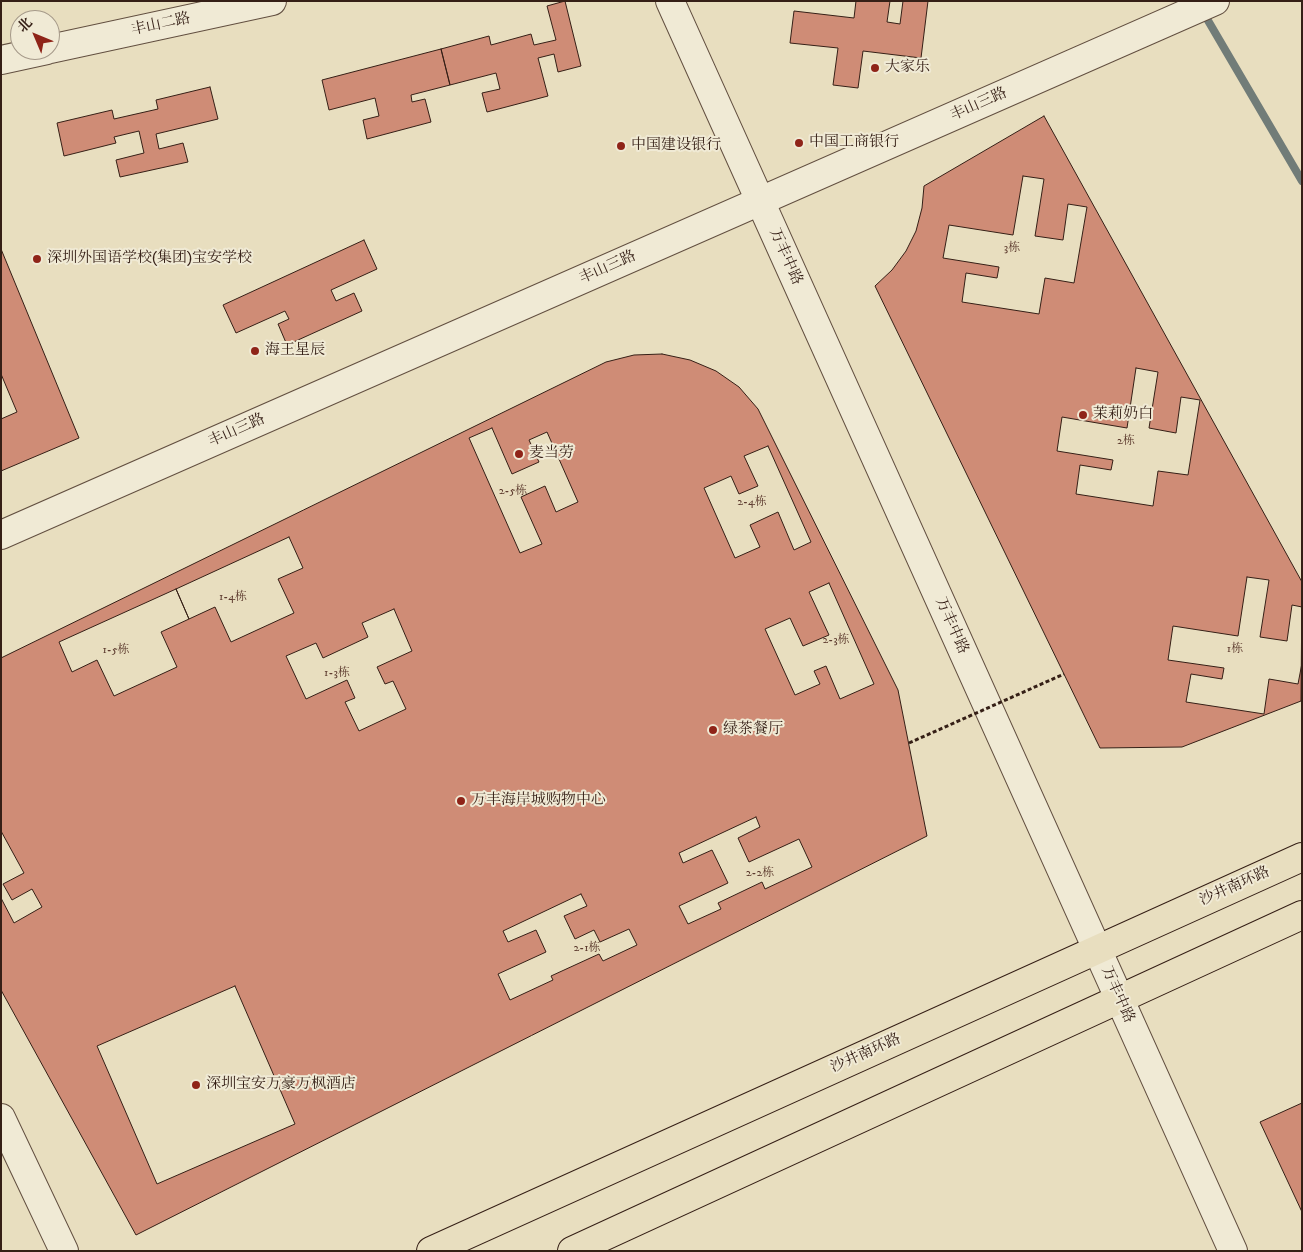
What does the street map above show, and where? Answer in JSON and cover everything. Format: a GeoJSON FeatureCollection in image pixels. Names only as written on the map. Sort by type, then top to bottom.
{"type":"FeatureCollection","features":[{"type":"Feature","properties":{"kind":"main road","name":"沙井南环路"},"geometry":{"type":"LineString","coordinates":[[431,1251],[1302,857]]}},
{"type":"Feature","properties":{"kind":"main road"},"geometry":{"type":"LineString","coordinates":[[572,1251],[1302,915]]}},
{"type":"Feature","properties":{"kind":"street","name":"丰山二路"},"geometry":{"type":"LineString","coordinates":[[60,47],[272,1]]}},
{"type":"Feature","properties":{"kind":"street","name":"万丰中路"},"geometry":{"type":"LineString","coordinates":[[670,1],[1232,1251]]}},
{"type":"Feature","properties":{"kind":"street","name":"丰山三路"},"geometry":{"type":"LineString","coordinates":[[1,535],[1215,1]]}},
{"type":"Feature","properties":{"kind":"street"},"geometry":{"type":"LineString","coordinates":[[1,1118],[64,1251]]}},
{"type":"Feature","properties":{"kind":"path"},"geometry":{"type":"LineString","coordinates":[[909,743],[1064,674]]}},
{"type":"Feature","properties":{"kind":"building"},"geometry":{"type":"Polygon","coordinates":[[[565,1],[581,66],[558,72],[554,54],[538,58],[548,96],[487,112],[482,93],[500,89],[496,73],[450,85],[441,49],[489,36],[491,45],[531,34],[534,45],[556,40],[547,6],[565,1]]]}},
{"type":"Feature","properties":{"kind":"building"},"geometry":{"type":"Polygon","coordinates":[[[856,1],[890,1],[887,22],[900,24],[903,1],[928,1],[921,58],[863,51],[858,88],[833,85],[838,48],[790,43],[794,11],[854,18],[856,1]]]}},
{"type":"Feature","properties":{"kind":"building"},"geometry":{"type":"Polygon","coordinates":[[[441,49],[450,85],[411,95],[412,102],[425,99],[431,122],[367,139],[363,120],[379,116],[375,98],[329,110],[322,80],[441,49]]]}},
{"type":"Feature","properties":{"kind":"building"},"geometry":{"type":"Polygon","coordinates":[[[210,87],[218,119],[156,134],[159,149],[183,143],[188,162],[120,177],[116,160],[144,153],[139,131],[114,137],[116,143],[64,156],[57,123],[112,110],[114,119],[158,109],[156,100],[210,87]]]}},
{"type":"Feature","properties":{"kind":"building"},"geometry":{"type":"Polygon","coordinates":[[[1044,116],[1302,582],[1301,701],[1182,747],[1100,748],[875,286],[892,270],[906,251],[916,231],[922,208],[924,186],[1044,116]]]}},
{"type":"Feature","properties":{"kind":"building"},"geometry":{"type":"Polygon","coordinates":[[[1023,176],[1044,179],[1035,236],[1063,240],[1068,204],[1087,207],[1074,283],[1045,278],[1039,314],[962,302],[966,273],[997,278],[999,267],[943,258],[949,225],[1013,235],[1023,176]]]}},
{"type":"Feature","properties":{"kind":"building"},"geometry":{"type":"Polygon","coordinates":[[[364,240],[377,269],[331,290],[336,301],[354,293],[362,311],[287,345],[278,324],[289,319],[285,311],[236,333],[223,305],[364,240]]]}},
{"type":"Feature","properties":{"kind":"building"},"geometry":{"type":"Polygon","coordinates":[[[1,249],[79,438],[1,471],[1,419],[17,412],[1,374],[1,249]]]}},
{"type":"Feature","properties":{"kind":"building","name":"万丰海岸城购物中心"},"geometry":{"type":"Polygon","coordinates":[[[662,354],[690,360],[716,371],[739,387],[758,409],[898,690],[927,836],[136,1235],[1,990],[1,658],[606,362],[634,355],[662,354]]]}},
{"type":"Feature","properties":{"kind":"building"},"geometry":{"type":"Polygon","coordinates":[[[1136,368],[1158,372],[1149,428],[1176,433],[1181,397],[1200,400],[1188,475],[1158,471],[1153,506],[1076,494],[1080,465],[1111,470],[1113,460],[1057,451],[1062,417],[1127,428],[1136,368]]]}},
{"type":"Feature","properties":{"kind":"building"},"geometry":{"type":"Polygon","coordinates":[[[492,428],[512,474],[539,462],[529,440],[547,432],[578,502],[556,512],[545,486],[521,497],[542,544],[520,553],[469,438],[492,428]]]}},
{"type":"Feature","properties":{"kind":"building"},"geometry":{"type":"Polygon","coordinates":[[[768,446],[811,542],[794,550],[778,512],[750,525],[760,547],[735,558],[704,488],[731,476],[739,494],[758,486],[744,456],[768,446]]]}},
{"type":"Feature","properties":{"kind":"building"},"geometry":{"type":"Polygon","coordinates":[[[289,537],[303,568],[278,579],[294,613],[231,642],[215,607],[189,619],[176,589],[289,537]]]}},
{"type":"Feature","properties":{"kind":"building"},"geometry":{"type":"Polygon","coordinates":[[[1247,577],[1269,580],[1260,637],[1287,641],[1292,605],[1302,607],[1302,663],[1298,684],[1269,679],[1264,714],[1186,702],[1191,674],[1222,679],[1224,668],[1168,660],[1173,626],[1238,636],[1247,577]]]}},
{"type":"Feature","properties":{"kind":"building"},"geometry":{"type":"Polygon","coordinates":[[[829,583],[874,684],[840,699],[826,666],[814,671],[820,684],[795,695],[765,629],[790,618],[803,646],[829,635],[809,592],[829,583]]]}},
{"type":"Feature","properties":{"kind":"building"},"geometry":{"type":"Polygon","coordinates":[[[176,589],[189,619],[161,632],[177,667],[114,696],[97,660],[72,672],[59,642],[176,589]]]}},
{"type":"Feature","properties":{"kind":"building"},"geometry":{"type":"Polygon","coordinates":[[[394,609],[412,651],[377,667],[385,684],[393,681],[406,709],[359,731],[345,702],[355,698],[347,680],[306,699],[286,656],[316,643],[323,658],[368,637],[362,623],[394,609]]]}},
{"type":"Feature","properties":{"kind":"building"},"geometry":{"type":"Polygon","coordinates":[[[756,817],[760,827],[738,838],[749,862],[799,839],[812,867],[765,889],[762,882],[718,903],[721,909],[688,924],[679,906],[728,883],[712,850],[683,863],[679,853],[756,817]]]}},
{"type":"Feature","properties":{"kind":"building"},"geometry":{"type":"Polygon","coordinates":[[[1,831],[24,873],[3,884],[12,900],[32,889],[42,907],[14,923],[1,898],[1,831]]]}},
{"type":"Feature","properties":{"kind":"building"},"geometry":{"type":"Polygon","coordinates":[[[581,894],[587,906],[564,916],[575,939],[594,930],[600,942],[629,929],[637,945],[603,961],[599,954],[551,976],[553,980],[510,1000],[498,974],[546,952],[536,930],[508,942],[503,931],[581,894]]]}},
{"type":"Feature","properties":{"kind":"building"},"geometry":{"type":"Polygon","coordinates":[[[235,986],[295,1124],[157,1184],[97,1046],[235,986]]]}},
{"type":"Feature","properties":{"kind":"building"},"geometry":{"type":"Polygon","coordinates":[[[1302,1103],[1302,1212],[1260,1122],[1302,1103]]]}},
{"type":"Feature","properties":{"kind":"waterway"},"geometry":{"type":"LineString","coordinates":[[1203,12],[1302,181]]}},
{"type":"Feature","properties":{"kind":"place","name":"大家乐"},"geometry":{"type":"Point","coordinates":[875,68]}},
{"type":"Feature","properties":{"kind":"place","name":"中国工商银行"},"geometry":{"type":"Point","coordinates":[799,143]}},
{"type":"Feature","properties":{"kind":"place","name":"中国建设银行"},"geometry":{"type":"Point","coordinates":[621,146]}},
{"type":"Feature","properties":{"kind":"place","name":"深圳外国语学校(集团)宝安学校"},"geometry":{"type":"Point","coordinates":[37,259]}},
{"type":"Feature","properties":{"kind":"place","name":"海王星辰"},"geometry":{"type":"Point","coordinates":[255,351]}},
{"type":"Feature","properties":{"kind":"place","name":"茉莉奶白"},"geometry":{"type":"Point","coordinates":[1083,415]}},
{"type":"Feature","properties":{"kind":"place","name":"麦当劳"},"geometry":{"type":"Point","coordinates":[519,454]}},
{"type":"Feature","properties":{"kind":"place","name":"绿茶餐厅"},"geometry":{"type":"Point","coordinates":[713,730]}},
{"type":"Feature","properties":{"kind":"place","name":"万丰海岸城购物中心"},"geometry":{"type":"Point","coordinates":[461,801]}},
{"type":"Feature","properties":{"kind":"place","name":"深圳宝安万豪万枫酒店"},"geometry":{"type":"Point","coordinates":[196,1085]}}]}
